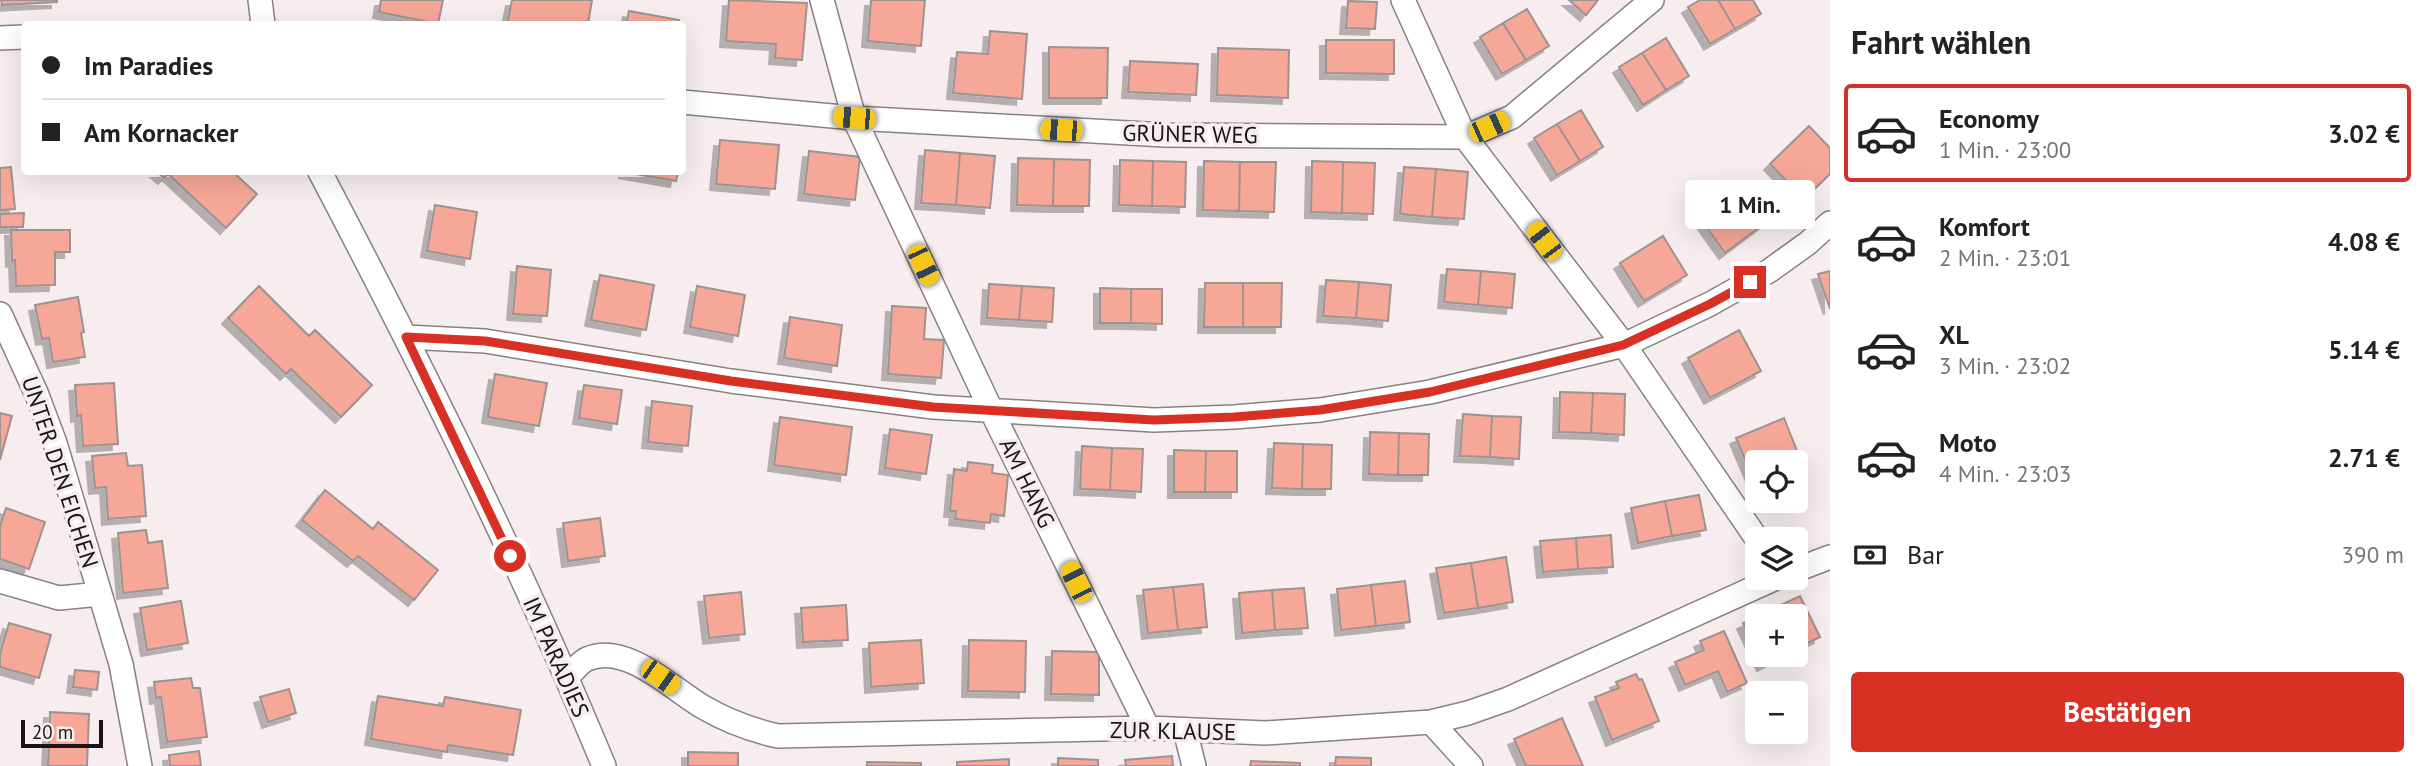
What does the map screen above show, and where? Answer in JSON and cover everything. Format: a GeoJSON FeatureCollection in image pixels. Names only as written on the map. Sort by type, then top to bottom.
{"type":"FeatureCollection","features":[{"type":"Feature","properties":{"kind":"street"},"geometry":{"type":"LineString","coordinates":[[260,0],[262,21]]}},
{"type":"Feature","properties":{"kind":"street","name":"AM HANG"},"geometry":{"type":"LineString","coordinates":[[821,0],[854,118],[992,412],[1148,728]]}},
{"type":"Feature","properties":{"kind":"street"},"geometry":{"type":"LineString","coordinates":[[1403,0],[1465,137],[1623,345],[1749,527]]}},
{"type":"Feature","properties":{"kind":"street","name":"GRÜNER WEG"},"geometry":{"type":"LineString","coordinates":[[686,102],[854,118],[1165,135],[1465,137],[1512,117],[1652,0]]}},
{"type":"Feature","properties":{"kind":"street"},"geometry":{"type":"LineString","coordinates":[[0,38],[21,37]]}},
{"type":"Feature","properties":{"kind":"street","name":"IM PARADIES"},"geometry":{"type":"LineString","coordinates":[[322,175],[406,337],[567,677],[604,766]]}},
{"type":"Feature","properties":{"kind":"street"},"geometry":{"type":"LineString","coordinates":[[406,337],[485,341],[731,381],[933,407],[1154,420],[1234,417],[1320,410],[1430,392],[1623,345],[1710,304],[1769,271],[1808,243],[1830,223]]}},
{"type":"Feature","properties":{"kind":"street","name":"UNTER DEN EICHEN"},"geometry":{"type":"LineString","coordinates":[[0,314],[37,395],[55,443],[121,664],[140,766]]}},
{"type":"Feature","properties":{"kind":"street"},"geometry":{"type":"LineString","coordinates":[[1808,565],[1830,557]]}},
{"type":"Feature","properties":{"kind":"street","name":"UNTER DEN EICHEN"},"geometry":{"type":"LineString","coordinates":[[0,581],[59,598],[100,594]]}},
{"type":"Feature","properties":{"kind":"street","name":"ZUR KLAUSE"},"geometry":{"type":"LineString","coordinates":[[567,677],[586,659],[605,655],[627,660],[647,668],[722,718],[748,729],[778,736],[1148,728],[1265,733],[1431,722],[1508,699],[1749,590]]}},
{"type":"Feature","properties":{"kind":"street"},"geometry":{"type":"LineString","coordinates":[[1431,722],[1471,766]]}},
{"type":"Feature","properties":{"kind":"street"},"geometry":{"type":"LineString","coordinates":[[1185,730],[1194,766]]}},
{"type":"Feature","properties":{"kind":"building"},"geometry":{"type":"Polygon","coordinates":[[[1,0],[57,0],[57,2],[2,5],[1,0]]]}},
{"type":"Feature","properties":{"kind":"building"},"geometry":{"type":"Polygon","coordinates":[[[381,0],[443,0],[439,21],[423,21],[379,12],[381,0]]]}},
{"type":"Feature","properties":{"kind":"building"},"geometry":{"type":"Polygon","coordinates":[[[512,0],[592,0],[588,21],[508,21],[512,0]]]}},
{"type":"Feature","properties":{"kind":"building"},"geometry":{"type":"Polygon","coordinates":[[[729,0],[807,3],[802,60],[775,58],[776,44],[726,41],[729,0]]]}},
{"type":"Feature","properties":{"kind":"building"},"geometry":{"type":"Polygon","coordinates":[[[871,0],[925,0],[921,46],[868,41],[871,0]]]}},
{"type":"Feature","properties":{"kind":"building"},"geometry":{"type":"Polygon","coordinates":[[[1569,0],[1598,0],[1586,15],[1569,0]]]}},
{"type":"Feature","properties":{"kind":"building"},"geometry":{"type":"Polygon","coordinates":[[[1700,0],[1718,0],[1735,29],[1710,44],[1688,7],[1700,0]]]}},
{"type":"Feature","properties":{"kind":"building"},"geometry":{"type":"Polygon","coordinates":[[[1718,0],[1753,0],[1761,14],[1735,29],[1718,0]]]}},
{"type":"Feature","properties":{"kind":"building"},"geometry":{"type":"Polygon","coordinates":[[[1348,1],[1377,2],[1375,29],[1346,28],[1348,1]]]}},
{"type":"Feature","properties":{"kind":"building"},"geometry":{"type":"Polygon","coordinates":[[[1527,9],[1549,46],[1526,60],[1503,23],[1527,9]]]}},
{"type":"Feature","properties":{"kind":"building"},"geometry":{"type":"Polygon","coordinates":[[[629,11],[679,20],[679,21],[627,21],[629,11]]]}},
{"type":"Feature","properties":{"kind":"building"},"geometry":{"type":"Polygon","coordinates":[[[1503,23],[1526,60],[1502,74],[1480,37],[1503,23]]]}},
{"type":"Feature","properties":{"kind":"building"},"geometry":{"type":"Polygon","coordinates":[[[990,31],[1027,34],[1022,99],[953,93],[957,52],[988,54],[990,31]]]}},
{"type":"Feature","properties":{"kind":"building"},"geometry":{"type":"Polygon","coordinates":[[[1666,38],[1689,76],[1666,90],[1642,53],[1666,38]]]}},
{"type":"Feature","properties":{"kind":"building"},"geometry":{"type":"Polygon","coordinates":[[[1326,40],[1394,40],[1394,74],[1326,73],[1326,40]]]}},
{"type":"Feature","properties":{"kind":"building"},"geometry":{"type":"Polygon","coordinates":[[[1049,47],[1108,48],[1107,98],[1049,98],[1049,47]]]}},
{"type":"Feature","properties":{"kind":"building"},"geometry":{"type":"Polygon","coordinates":[[[1218,48],[1289,50],[1288,98],[1217,95],[1218,48]]]}},
{"type":"Feature","properties":{"kind":"building"},"geometry":{"type":"Polygon","coordinates":[[[1642,53],[1666,90],[1643,105],[1619,67],[1642,53]]]}},
{"type":"Feature","properties":{"kind":"building"},"geometry":{"type":"Polygon","coordinates":[[[1130,61],[1198,64],[1196,95],[1128,92],[1130,61]]]}},
{"type":"Feature","properties":{"kind":"building"},"geometry":{"type":"Polygon","coordinates":[[[1581,110],[1603,147],[1580,161],[1557,124],[1581,110]]]}},
{"type":"Feature","properties":{"kind":"building"},"geometry":{"type":"Polygon","coordinates":[[[1557,124],[1580,161],[1557,175],[1534,138],[1557,124]]]}},
{"type":"Feature","properties":{"kind":"building"},"geometry":{"type":"Polygon","coordinates":[[[1809,126],[1830,148],[1830,174],[1804,199],[1770,164],[1809,126]]]}},
{"type":"Feature","properties":{"kind":"building"},"geometry":{"type":"Polygon","coordinates":[[[720,140],[779,145],[775,189],[716,184],[720,140]]]}},
{"type":"Feature","properties":{"kind":"building"},"geometry":{"type":"Polygon","coordinates":[[[925,150],[960,153],[956,205],[921,203],[925,150]]]}},
{"type":"Feature","properties":{"kind":"building"},"geometry":{"type":"Polygon","coordinates":[[[809,151],[860,157],[855,200],[804,194],[809,151]]]}},
{"type":"Feature","properties":{"kind":"building"},"geometry":{"type":"Polygon","coordinates":[[[960,153],[995,156],[990,208],[956,205],[960,153]]]}},
{"type":"Feature","properties":{"kind":"building"},"geometry":{"type":"Polygon","coordinates":[[[1018,158],[1054,159],[1053,206],[1017,205],[1018,158]]]}},
{"type":"Feature","properties":{"kind":"building"},"geometry":{"type":"Polygon","coordinates":[[[1054,159],[1090,160],[1089,206],[1053,206],[1054,159]]]}},
{"type":"Feature","properties":{"kind":"building"},"geometry":{"type":"Polygon","coordinates":[[[1120,160],[1153,161],[1152,206],[1119,205],[1120,160]]]}},
{"type":"Feature","properties":{"kind":"building"},"geometry":{"type":"Polygon","coordinates":[[[1153,161],[1186,162],[1185,207],[1152,206],[1153,161]]]}},
{"type":"Feature","properties":{"kind":"building"},"geometry":{"type":"Polygon","coordinates":[[[1204,161],[1240,162],[1239,211],[1203,210],[1204,161]]]}},
{"type":"Feature","properties":{"kind":"building"},"geometry":{"type":"Polygon","coordinates":[[[1312,161],[1343,162],[1342,213],[1311,212],[1312,161]]]}},
{"type":"Feature","properties":{"kind":"building"},"geometry":{"type":"Polygon","coordinates":[[[1240,162],[1276,162],[1274,212],[1239,211],[1240,162]]]}},
{"type":"Feature","properties":{"kind":"building"},"geometry":{"type":"Polygon","coordinates":[[[1343,162],[1375,163],[1373,214],[1342,213],[1343,162]]]}},
{"type":"Feature","properties":{"kind":"building"},"geometry":{"type":"Polygon","coordinates":[[[11,167],[15,209],[0,210],[0,168],[11,167]]]}},
{"type":"Feature","properties":{"kind":"building"},"geometry":{"type":"Polygon","coordinates":[[[1404,167],[1436,169],[1432,217],[1400,214],[1404,167]]]}},
{"type":"Feature","properties":{"kind":"building"},"geometry":{"type":"Polygon","coordinates":[[[1436,169],[1468,172],[1464,219],[1432,217],[1436,169]]]}},
{"type":"Feature","properties":{"kind":"building"},"geometry":{"type":"Polygon","coordinates":[[[169,175],[236,175],[257,194],[226,228],[169,175]]]}},
{"type":"Feature","properties":{"kind":"building"},"geometry":{"type":"Polygon","coordinates":[[[641,175],[677,175],[676,181],[641,175]]]}},
{"type":"Feature","properties":{"kind":"building"},"geometry":{"type":"Polygon","coordinates":[[[1738,186],[1765,223],[1725,253],[1698,215],[1738,186]]]}},
{"type":"Feature","properties":{"kind":"building"},"geometry":{"type":"Polygon","coordinates":[[[435,205],[477,212],[470,259],[427,251],[435,205]]]}},
{"type":"Feature","properties":{"kind":"building"},"geometry":{"type":"Polygon","coordinates":[[[24,213],[23,227],[0,227],[0,214],[24,213]]]}},
{"type":"Feature","properties":{"kind":"building"},"geometry":{"type":"Polygon","coordinates":[[[11,230],[70,230],[70,252],[55,252],[55,285],[16,286],[11,230]]]}},
{"type":"Feature","properties":{"kind":"building"},"geometry":{"type":"Polygon","coordinates":[[[1663,236],[1687,275],[1644,301],[1620,263],[1663,236]]]}},
{"type":"Feature","properties":{"kind":"building"},"geometry":{"type":"Polygon","coordinates":[[[517,266],[551,270],[547,316],[513,314],[517,266]]]}},
{"type":"Feature","properties":{"kind":"building"},"geometry":{"type":"Polygon","coordinates":[[[1447,269],[1481,271],[1478,305],[1444,302],[1447,269]]]}},
{"type":"Feature","properties":{"kind":"building"},"geometry":{"type":"Polygon","coordinates":[[[1481,271],[1515,274],[1512,308],[1478,305],[1481,271]]]}},
{"type":"Feature","properties":{"kind":"building"},"geometry":{"type":"Polygon","coordinates":[[[1830,271],[1830,309],[1818,274],[1830,271]]]}},
{"type":"Feature","properties":{"kind":"building"},"geometry":{"type":"Polygon","coordinates":[[[600,275],[654,285],[646,330],[591,320],[600,275]]]}},
{"type":"Feature","properties":{"kind":"building"},"geometry":{"type":"Polygon","coordinates":[[[1326,280],[1359,282],[1356,318],[1323,316],[1326,280]]]}},
{"type":"Feature","properties":{"kind":"building"},"geometry":{"type":"Polygon","coordinates":[[[1359,282],[1391,285],[1388,321],[1356,318],[1359,282]]]}},
{"type":"Feature","properties":{"kind":"building"},"geometry":{"type":"Polygon","coordinates":[[[1205,283],[1243,283],[1243,327],[1204,327],[1205,283]]]}},
{"type":"Feature","properties":{"kind":"building"},"geometry":{"type":"Polygon","coordinates":[[[1243,283],[1282,283],[1281,327],[1243,327],[1243,283]]]}},
{"type":"Feature","properties":{"kind":"building"},"geometry":{"type":"Polygon","coordinates":[[[989,284],[1022,286],[1019,320],[987,318],[989,284]]]}},
{"type":"Feature","properties":{"kind":"building"},"geometry":{"type":"Polygon","coordinates":[[[259,286],[309,336],[315,330],[372,385],[341,417],[291,369],[286,374],[228,318],[259,286]]]}},
{"type":"Feature","properties":{"kind":"building"},"geometry":{"type":"Polygon","coordinates":[[[697,286],[745,295],[738,336],[690,327],[697,286]]]}},
{"type":"Feature","properties":{"kind":"building"},"geometry":{"type":"Polygon","coordinates":[[[1022,286],[1054,288],[1052,322],[1019,320],[1022,286]]]}},
{"type":"Feature","properties":{"kind":"building"},"geometry":{"type":"Polygon","coordinates":[[[1100,288],[1131,289],[1131,323],[1100,323],[1100,288]]]}},
{"type":"Feature","properties":{"kind":"building"},"geometry":{"type":"Polygon","coordinates":[[[1131,289],[1162,289],[1162,324],[1131,323],[1131,289]]]}},
{"type":"Feature","properties":{"kind":"building"},"geometry":{"type":"Polygon","coordinates":[[[78,297],[85,357],[53,362],[49,338],[42,339],[35,305],[78,297]]]}},
{"type":"Feature","properties":{"kind":"building"},"geometry":{"type":"Polygon","coordinates":[[[892,306],[926,308],[924,339],[944,340],[941,378],[888,374],[892,306]]]}},
{"type":"Feature","properties":{"kind":"building"},"geometry":{"type":"Polygon","coordinates":[[[790,317],[842,325],[837,366],[784,358],[790,317]]]}},
{"type":"Feature","properties":{"kind":"building"},"geometry":{"type":"Polygon","coordinates":[[[1739,330],[1761,371],[1710,398],[1688,358],[1739,330]]]}},
{"type":"Feature","properties":{"kind":"building"},"geometry":{"type":"Polygon","coordinates":[[[495,374],[547,383],[539,426],[488,417],[495,374]]]}},
{"type":"Feature","properties":{"kind":"building"},"geometry":{"type":"Polygon","coordinates":[[[114,383],[118,444],[83,446],[75,385],[114,383]]]}},
{"type":"Feature","properties":{"kind":"building"},"geometry":{"type":"Polygon","coordinates":[[[584,385],[622,390],[617,424],[579,418],[584,385]]]}},
{"type":"Feature","properties":{"kind":"building"},"geometry":{"type":"Polygon","coordinates":[[[1560,392],[1593,393],[1591,433],[1559,432],[1560,392]]]}},
{"type":"Feature","properties":{"kind":"building"},"geometry":{"type":"Polygon","coordinates":[[[1593,393],[1625,394],[1624,435],[1591,433],[1593,393]]]}},
{"type":"Feature","properties":{"kind":"building"},"geometry":{"type":"Polygon","coordinates":[[[652,401],[692,406],[688,446],[648,442],[652,401]]]}},
{"type":"Feature","properties":{"kind":"building"},"geometry":{"type":"Polygon","coordinates":[[[0,413],[12,416],[0,460],[0,413]]]}},
{"type":"Feature","properties":{"kind":"building"},"geometry":{"type":"Polygon","coordinates":[[[1463,414],[1492,416],[1490,457],[1460,456],[1463,414]]]}},
{"type":"Feature","properties":{"kind":"building"},"geometry":{"type":"Polygon","coordinates":[[[1492,416],[1521,417],[1519,459],[1490,457],[1492,416]]]}},
{"type":"Feature","properties":{"kind":"building"},"geometry":{"type":"Polygon","coordinates":[[[780,417],[852,427],[846,475],[774,465],[780,417]]]}},
{"type":"Feature","properties":{"kind":"building"},"geometry":{"type":"Polygon","coordinates":[[[1784,418],[1797,450],[1745,450],[1745,459],[1736,438],[1784,418]]]}},
{"type":"Feature","properties":{"kind":"building"},"geometry":{"type":"Polygon","coordinates":[[[890,429],[932,435],[926,474],[885,468],[890,429]]]}},
{"type":"Feature","properties":{"kind":"building"},"geometry":{"type":"Polygon","coordinates":[[[1370,432],[1399,433],[1398,475],[1369,474],[1370,432]]]}},
{"type":"Feature","properties":{"kind":"building"},"geometry":{"type":"Polygon","coordinates":[[[1399,433],[1429,434],[1428,475],[1398,475],[1399,433]]]}},
{"type":"Feature","properties":{"kind":"building"},"geometry":{"type":"Polygon","coordinates":[[[1274,443],[1303,444],[1302,489],[1272,488],[1274,443]]]}},
{"type":"Feature","properties":{"kind":"building"},"geometry":{"type":"Polygon","coordinates":[[[1303,444],[1332,445],[1331,489],[1302,489],[1303,444]]]}},
{"type":"Feature","properties":{"kind":"building"},"geometry":{"type":"Polygon","coordinates":[[[1082,446],[1112,448],[1110,490],[1080,489],[1082,446]]]}},
{"type":"Feature","properties":{"kind":"building"},"geometry":{"type":"Polygon","coordinates":[[[1112,448],[1143,449],[1141,492],[1110,490],[1112,448]]]}},
{"type":"Feature","properties":{"kind":"building"},"geometry":{"type":"Polygon","coordinates":[[[1174,450],[1206,451],[1205,492],[1174,492],[1174,450]]]}},
{"type":"Feature","properties":{"kind":"building"},"geometry":{"type":"Polygon","coordinates":[[[1206,451],[1237,451],[1237,492],[1205,492],[1206,451]]]}},
{"type":"Feature","properties":{"kind":"building"},"geometry":{"type":"Polygon","coordinates":[[[126,453],[128,466],[142,465],[146,516],[108,519],[106,487],[95,488],[92,456],[126,453]]]}},
{"type":"Feature","properties":{"kind":"building"},"geometry":{"type":"Polygon","coordinates":[[[968,462],[993,465],[992,473],[1008,475],[1004,516],[991,514],[990,523],[955,519],[956,511],[950,511],[954,469],[967,471],[968,462]]]}},
{"type":"Feature","properties":{"kind":"building"},"geometry":{"type":"Polygon","coordinates":[[[325,490],[373,529],[378,522],[438,570],[414,600],[358,556],[353,561],[302,520],[325,490]]]}},
{"type":"Feature","properties":{"kind":"building"},"geometry":{"type":"Polygon","coordinates":[[[1699,495],[1706,530],[1672,536],[1665,501],[1699,495]]]}},
{"type":"Feature","properties":{"kind":"building"},"geometry":{"type":"Polygon","coordinates":[[[1665,501],[1672,536],[1638,543],[1631,508],[1665,501]]]}},
{"type":"Feature","properties":{"kind":"building"},"geometry":{"type":"Polygon","coordinates":[[[6,508],[45,522],[29,569],[0,559],[0,526],[6,508]]]}},
{"type":"Feature","properties":{"kind":"building"},"geometry":{"type":"Polygon","coordinates":[[[600,518],[605,556],[568,561],[563,523],[600,518]]]}},
{"type":"Feature","properties":{"kind":"building"},"geometry":{"type":"Polygon","coordinates":[[[146,530],[148,543],[162,541],[168,588],[123,593],[118,533],[146,530]]]}},
{"type":"Feature","properties":{"kind":"building"},"geometry":{"type":"Polygon","coordinates":[[[1611,535],[1613,567],[1578,569],[1576,538],[1611,535]]]}},
{"type":"Feature","properties":{"kind":"building"},"geometry":{"type":"Polygon","coordinates":[[[1576,538],[1578,569],[1543,572],[1540,541],[1576,538]]]}},
{"type":"Feature","properties":{"kind":"building"},"geometry":{"type":"Polygon","coordinates":[[[1506,557],[1513,602],[1478,608],[1471,563],[1506,557]]]}},
{"type":"Feature","properties":{"kind":"building"},"geometry":{"type":"Polygon","coordinates":[[[1471,563],[1478,608],[1444,613],[1436,568],[1471,563]]]}},
{"type":"Feature","properties":{"kind":"building"},"geometry":{"type":"Polygon","coordinates":[[[1405,581],[1410,622],[1376,626],[1371,585],[1405,581]]]}},
{"type":"Feature","properties":{"kind":"building"},"geometry":{"type":"Polygon","coordinates":[[[1203,584],[1207,627],[1178,630],[1173,587],[1203,584]]]}},
{"type":"Feature","properties":{"kind":"building"},"geometry":{"type":"Polygon","coordinates":[[[1371,585],[1376,626],[1341,630],[1337,589],[1371,585]]]}},
{"type":"Feature","properties":{"kind":"building"},"geometry":{"type":"Polygon","coordinates":[[[1173,587],[1178,630],[1148,633],[1143,590],[1173,587]]]}},
{"type":"Feature","properties":{"kind":"building"},"geometry":{"type":"Polygon","coordinates":[[[1304,588],[1308,628],[1275,630],[1272,590],[1304,588]]]}},
{"type":"Feature","properties":{"kind":"building"},"geometry":{"type":"Polygon","coordinates":[[[1272,590],[1275,630],[1242,633],[1239,593],[1272,590]]]}},
{"type":"Feature","properties":{"kind":"building"},"geometry":{"type":"Polygon","coordinates":[[[741,592],[745,634],[709,638],[704,596],[741,592]]]}},
{"type":"Feature","properties":{"kind":"building"},"geometry":{"type":"Polygon","coordinates":[[[1800,596],[1804,604],[1783,604],[1800,596]]]}},
{"type":"Feature","properties":{"kind":"building"},"geometry":{"type":"Polygon","coordinates":[[[181,601],[188,643],[147,650],[140,608],[181,601]]]}},
{"type":"Feature","properties":{"kind":"building"},"geometry":{"type":"Polygon","coordinates":[[[846,605],[848,640],[803,642],[801,608],[846,605]]]}},
{"type":"Feature","properties":{"kind":"building"},"geometry":{"type":"Polygon","coordinates":[[[1808,612],[1820,637],[1808,643],[1808,612]]]}},
{"type":"Feature","properties":{"kind":"building"},"geometry":{"type":"Polygon","coordinates":[[[9,623],[51,635],[39,678],[0,667],[0,654],[9,623]]]}},
{"type":"Feature","properties":{"kind":"building"},"geometry":{"type":"Polygon","coordinates":[[[1724,631],[1746,681],[1745,684],[1727,692],[1718,671],[1685,685],[1675,662],[1704,650],[1700,641],[1724,631]]]}},
{"type":"Feature","properties":{"kind":"building"},"geometry":{"type":"Polygon","coordinates":[[[921,640],[924,683],[871,687],[869,643],[921,640]]]}},
{"type":"Feature","properties":{"kind":"building"},"geometry":{"type":"Polygon","coordinates":[[[969,640],[1026,641],[1025,692],[968,691],[969,640]]]}},
{"type":"Feature","properties":{"kind":"building"},"geometry":{"type":"Polygon","coordinates":[[[1052,651],[1099,652],[1099,695],[1051,694],[1052,651]]]}},
{"type":"Feature","properties":{"kind":"building"},"geometry":{"type":"Polygon","coordinates":[[[75,670],[99,672],[97,690],[73,687],[75,670]]]}},
{"type":"Feature","properties":{"kind":"building"},"geometry":{"type":"Polygon","coordinates":[[[1636,674],[1639,680],[1642,679],[1659,721],[1612,740],[1595,697],[1619,688],[1616,682],[1636,674]]]}},
{"type":"Feature","properties":{"kind":"building"},"geometry":{"type":"Polygon","coordinates":[[[191,678],[193,688],[200,688],[207,737],[167,742],[161,697],[156,698],[154,682],[191,678]]]}},
{"type":"Feature","properties":{"kind":"building"},"geometry":{"type":"Polygon","coordinates":[[[289,689],[296,713],[268,722],[260,697],[289,689]]]}},
{"type":"Feature","properties":{"kind":"building"},"geometry":{"type":"Polygon","coordinates":[[[378,696],[443,706],[445,697],[521,710],[513,755],[448,745],[447,752],[371,739],[378,696]]]}},
{"type":"Feature","properties":{"kind":"building"},"geometry":{"type":"Polygon","coordinates":[[[50,712],[89,714],[87,766],[48,766],[50,712]]]}},
{"type":"Feature","properties":{"kind":"building"},"geometry":{"type":"Polygon","coordinates":[[[1562,718],[1583,766],[1526,766],[1514,739],[1562,718]]]}},
{"type":"Feature","properties":{"kind":"building"},"geometry":{"type":"Polygon","coordinates":[[[199,751],[201,766],[170,766],[169,755],[199,751]]]}},
{"type":"Feature","properties":{"kind":"building"},"geometry":{"type":"Polygon","coordinates":[[[688,752],[738,753],[738,766],[688,766],[688,752]]]}},
{"type":"Feature","properties":{"kind":"building"},"geometry":{"type":"Polygon","coordinates":[[[1172,756],[1173,766],[1126,766],[1125,760],[1172,756]]]}},
{"type":"Feature","properties":{"kind":"building"},"geometry":{"type":"Polygon","coordinates":[[[1336,757],[1371,758],[1371,766],[1335,766],[1336,757]]]}},
{"type":"Feature","properties":{"kind":"building"},"geometry":{"type":"Polygon","coordinates":[[[1058,758],[1098,760],[1098,766],[1058,766],[1058,758]]]}},
{"type":"Feature","properties":{"kind":"building"},"geometry":{"type":"Polygon","coordinates":[[[1009,759],[1009,766],[957,766],[957,762],[1009,759]]]}},
{"type":"Feature","properties":{"kind":"building"},"geometry":{"type":"Polygon","coordinates":[[[1251,761],[1300,763],[1300,766],[1250,766],[1251,761]]]}},
{"type":"Feature","properties":{"kind":"building"},"geometry":{"type":"Polygon","coordinates":[[[867,762],[921,763],[921,766],[867,766],[867,762]]]}},
{"type":"Feature","properties":{"kind":"route"},"geometry":{"type":"LineString","coordinates":[[510,556],[406,337],[485,341],[731,381],[933,407],[1154,420],[1234,417],[1320,410],[1430,392],[1623,345],[1750,282]]}}]}
